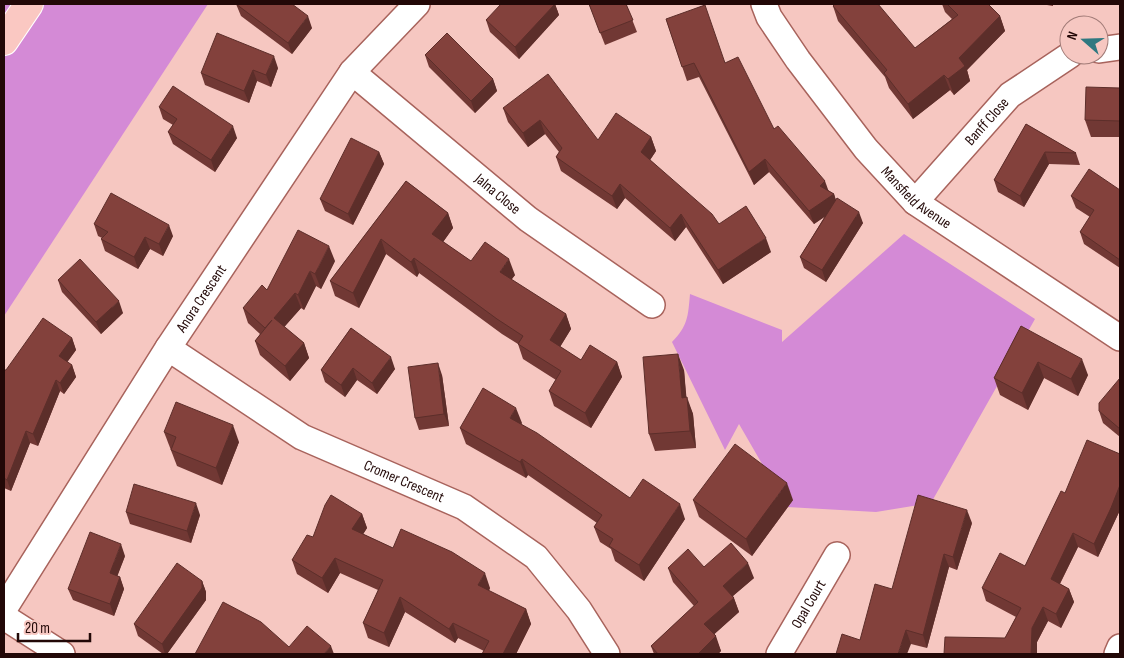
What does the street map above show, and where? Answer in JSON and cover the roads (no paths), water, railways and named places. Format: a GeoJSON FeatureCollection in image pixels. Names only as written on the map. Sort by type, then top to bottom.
{"type":"FeatureCollection","features":[{"type":"Feature","properties":{"kind":"highway"},"geometry":{"type":"LineString","coordinates":[[4,41],[29,4]]}},
{"type":"Feature","properties":{"kind":"street","name":"Anora Crescent"},"geometry":{"type":"LineString","coordinates":[[4,609],[168,348],[352,72],[417,4]]}},
{"type":"Feature","properties":{"kind":"street","name":"Mansfield Avenue"},"geometry":{"type":"LineString","coordinates":[[764,4],[769,16],[809,75],[866,149],[915,202],[1120,338]]}},
{"type":"Feature","properties":{"kind":"street","name":"Banff Close"},"geometry":{"type":"LineString","coordinates":[[915,202],[1010,94],[1059,62]]}},
{"type":"Feature","properties":{"kind":"street","name":"Jalna Close"},"geometry":{"type":"LineString","coordinates":[[352,72],[528,218],[652,305]]}},
{"type":"Feature","properties":{"kind":"street","name":"Cromer Crescent"},"geometry":{"type":"LineString","coordinates":[[168,348],[302,436],[464,507],[536,557],[579,610],[607,654]]}},
{"type":"Feature","properties":{"kind":"street","name":"Opal Court"},"geometry":{"type":"LineString","coordinates":[[778,654],[837,555]]}},
{"type":"Feature","properties":{"kind":"street"},"geometry":{"type":"LineString","coordinates":[[4,618],[62,654]]}},
{"type":"Feature","properties":{"kind":"street"},"geometry":{"type":"LineString","coordinates":[[1116,654],[1120,648]]}}]}
